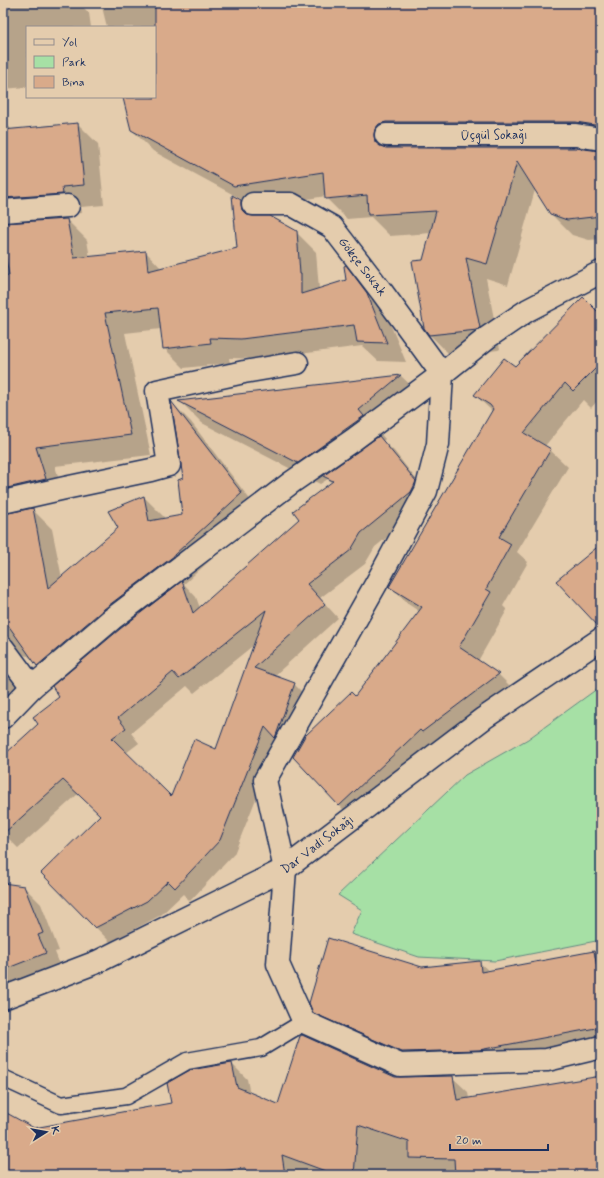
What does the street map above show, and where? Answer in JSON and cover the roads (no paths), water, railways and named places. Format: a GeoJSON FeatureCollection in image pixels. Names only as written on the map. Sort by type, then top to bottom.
{"type":"FeatureCollection","features":[{"type":"Feature","properties":{"kind":"street","name":"Üçgül Sokağı"},"geometry":{"type":"LineString","coordinates":[[386,135],[576,135],[601,140]]}},
{"type":"Feature","properties":{"kind":"street","name":"Gökçe Sokak"},"geometry":{"type":"LineString","coordinates":[[253,204],[291,204],[332,228],[382,292],[442,374]]}},
{"type":"Feature","properties":{"kind":"street"},"geometry":{"type":"LineString","coordinates":[[3,211],[68,206]]}},
{"type":"Feature","properties":{"kind":"street"},"geometry":{"type":"LineString","coordinates":[[3,717],[32,687],[112,619],[292,482],[354,440],[442,374],[488,337],[528,310],[601,272]]}},
{"type":"Feature","properties":{"kind":"street"},"geometry":{"type":"LineString","coordinates":[[3,502],[169,465],[157,391],[244,372],[297,363]]}},
{"type":"Feature","properties":{"kind":"street"},"geometry":{"type":"LineString","coordinates":[[442,374],[438,444],[426,491],[376,584],[265,780],[285,869],[278,964],[304,1022],[400,1065],[547,1060],[601,1047]]}},
{"type":"Feature","properties":{"kind":"street","name":"Dar Vadi Sokağı"},"geometry":{"type":"LineString","coordinates":[[3,998],[96,962],[285,869],[484,718],[601,639]]}},
{"type":"Feature","properties":{"kind":"street"},"geometry":{"type":"LineString","coordinates":[[3,648],[32,687]]}},
{"type":"Feature","properties":{"kind":"lane"},"geometry":{"type":"LineString","coordinates":[[3,1078],[61,1105],[126,1096],[187,1061],[261,1048],[304,1022]]}}]}
